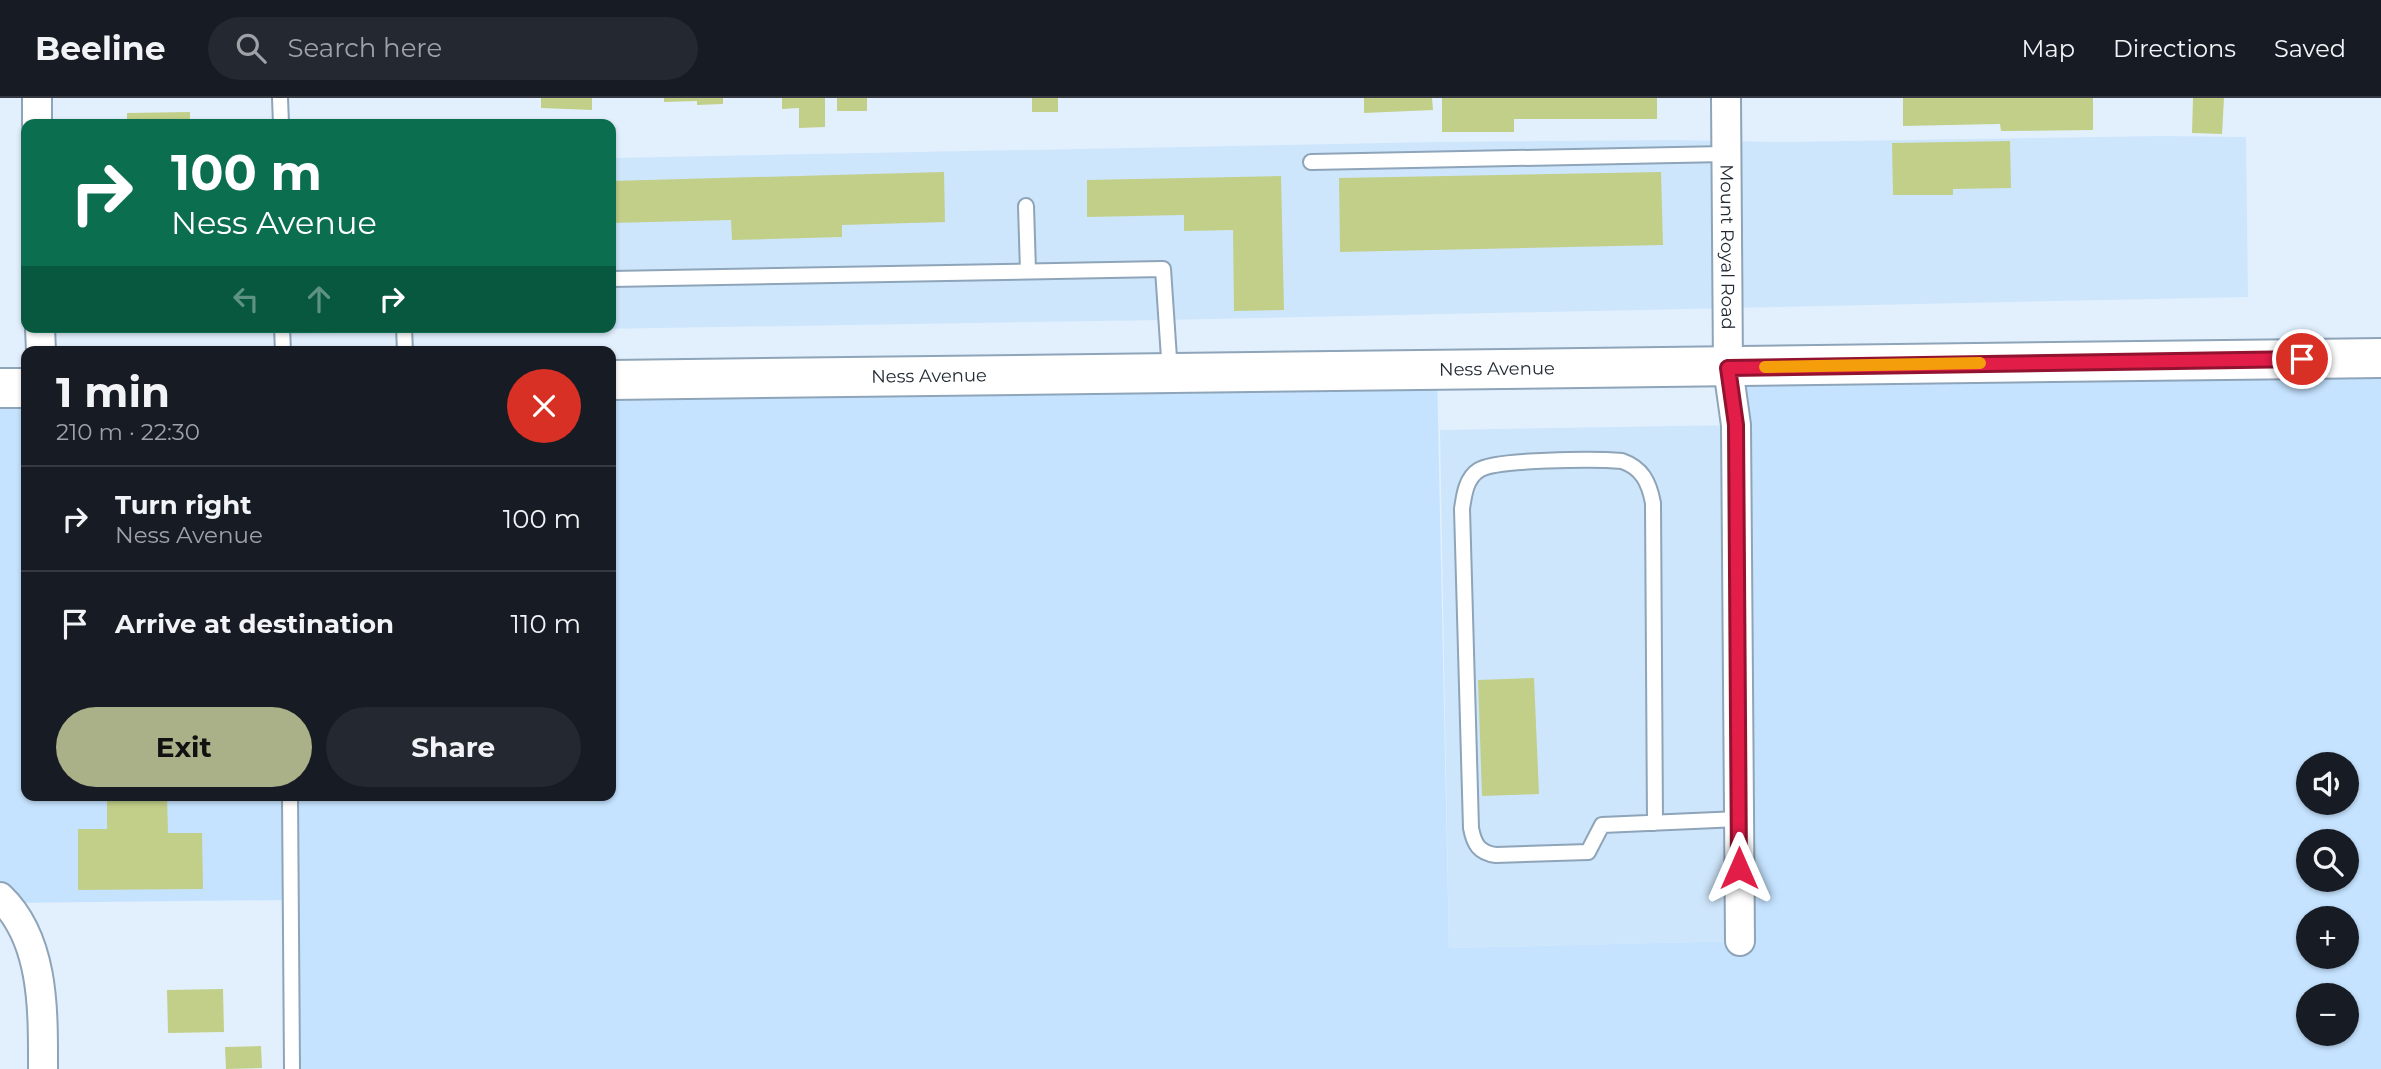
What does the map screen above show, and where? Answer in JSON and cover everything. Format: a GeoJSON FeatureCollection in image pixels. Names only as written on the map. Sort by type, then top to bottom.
{"type":"FeatureCollection","features":[{"type":"Feature","properties":{"kind":"main road","name":"Ness Avenue"},"geometry":{"type":"LineString","coordinates":[[616,380],[2381,358]]}},
{"type":"Feature","properties":{"kind":"main road"},"geometry":{"type":"LineString","coordinates":[[0,388],[21,388]]}},
{"type":"Feature","properties":{"kind":"street"},"geometry":{"type":"LineString","coordinates":[[37,98],[37,119]]}},
{"type":"Feature","properties":{"kind":"street","name":"Mount Royal Road"},"geometry":{"type":"LineString","coordinates":[[1726,98],[1728,368],[1736,425],[1740,941]]}},
{"type":"Feature","properties":{"kind":"street"},"geometry":{"type":"LineString","coordinates":[[0,897],[21,924],[32,953],[43,1023],[43,1069]]}},
{"type":"Feature","properties":{"kind":"lane"},"geometry":{"type":"LineString","coordinates":[[280,98],[281,119]]}},
{"type":"Feature","properties":{"kind":"lane"},"geometry":{"type":"LineString","coordinates":[[1311,162],[1726,154]]}},
{"type":"Feature","properties":{"kind":"lane"},"geometry":{"type":"LineString","coordinates":[[1026,206],[1028,271]]}},
{"type":"Feature","properties":{"kind":"lane"},"geometry":{"type":"LineString","coordinates":[[616,279],[1163,269],[1170,373]]}},
{"type":"Feature","properties":{"kind":"lane"},"geometry":{"type":"LineString","coordinates":[[1655,823],[1653,503],[1646,480],[1635,466],[1622,461],[1511,463],[1481,468],[1468,482],[1462,509],[1472,836],[1479,849],[1496,855],[1588,852],[1602,825],[1739,820]]}},
{"type":"Feature","properties":{"kind":"lane"},"geometry":{"type":"LineString","coordinates":[[290,801],[292,1069]]}},
{"type":"Feature","properties":{"kind":"shaded area"},"geometry":{"type":"Polygon","coordinates":[[[2246,137],[2248,297],[616,329],[616,158],[1437,142],[1786,142],[2246,137]]]}},
{"type":"Feature","properties":{"kind":"shaded area"},"geometry":{"type":"Polygon","coordinates":[[[283,333],[346,333],[283,334],[283,333]]]}},
{"type":"Feature","properties":{"kind":"shaded area"},"geometry":{"type":"Polygon","coordinates":[[[2381,360],[2381,1069],[292,1069],[291,900],[6,903],[0,897],[0,388],[21,388],[21,801],[616,801],[616,380],[1437,371],[1449,948],[1740,941],[1728,368],[2381,360]]]}},
{"type":"Feature","properties":{"kind":"shaded area"},"geometry":{"type":"Polygon","coordinates":[[[1736,425],[1740,941],[1449,948],[1440,430],[1736,425]]]}},
{"type":"Feature","properties":{"kind":"building"},"geometry":{"type":"Polygon","coordinates":[[[541,98],[592,98],[592,110],[541,108],[541,98]]]}},
{"type":"Feature","properties":{"kind":"building"},"geometry":{"type":"Polygon","coordinates":[[[664,98],[723,98],[723,104],[697,105],[697,101],[664,102],[664,98]]]}},
{"type":"Feature","properties":{"kind":"building"},"geometry":{"type":"Polygon","coordinates":[[[782,98],[825,98],[825,127],[799,128],[799,108],[782,109],[782,98]]]}},
{"type":"Feature","properties":{"kind":"building"},"geometry":{"type":"Polygon","coordinates":[[[837,98],[867,98],[867,111],[837,111],[837,98]]]}},
{"type":"Feature","properties":{"kind":"building"},"geometry":{"type":"Polygon","coordinates":[[[1032,98],[1058,98],[1058,112],[1032,112],[1032,98]]]}},
{"type":"Feature","properties":{"kind":"building"},"geometry":{"type":"Polygon","coordinates":[[[1364,98],[1432,98],[1433,110],[1364,113],[1364,98]]]}},
{"type":"Feature","properties":{"kind":"building"},"geometry":{"type":"Polygon","coordinates":[[[1442,98],[1657,98],[1657,119],[1514,119],[1514,132],[1442,132],[1442,98]]]}},
{"type":"Feature","properties":{"kind":"building"},"geometry":{"type":"Polygon","coordinates":[[[1903,98],[2093,98],[2093,130],[2001,131],[2000,124],[1903,126],[1903,98]]]}},
{"type":"Feature","properties":{"kind":"building"},"geometry":{"type":"Polygon","coordinates":[[[2193,98],[2224,98],[2222,134],[2192,133],[2193,98]]]}},
{"type":"Feature","properties":{"kind":"building"},"geometry":{"type":"Polygon","coordinates":[[[190,112],[190,119],[127,119],[127,113],[190,112]]]}},
{"type":"Feature","properties":{"kind":"building"},"geometry":{"type":"Polygon","coordinates":[[[2010,141],[2011,188],[1953,189],[1953,195],[1893,195],[1892,143],[2010,141]]]}},
{"type":"Feature","properties":{"kind":"building"},"geometry":{"type":"Polygon","coordinates":[[[944,172],[945,222],[842,225],[842,237],[732,240],[731,220],[616,223],[616,181],[944,172]]]}},
{"type":"Feature","properties":{"kind":"building"},"geometry":{"type":"Polygon","coordinates":[[[1661,172],[1663,245],[1340,252],[1339,178],[1661,172]]]}},
{"type":"Feature","properties":{"kind":"building"},"geometry":{"type":"Polygon","coordinates":[[[1281,176],[1284,310],[1234,311],[1233,230],[1184,231],[1184,215],[1087,217],[1087,180],[1281,176]]]}},
{"type":"Feature","properties":{"kind":"building"},"geometry":{"type":"Polygon","coordinates":[[[1534,678],[1539,794],[1482,796],[1478,680],[1534,678]]]}},
{"type":"Feature","properties":{"kind":"building"},"geometry":{"type":"Polygon","coordinates":[[[107,801],[167,801],[168,833],[202,833],[203,889],[78,890],[78,829],[107,829],[107,801]]]}},
{"type":"Feature","properties":{"kind":"building"},"geometry":{"type":"Polygon","coordinates":[[[223,989],[224,1032],[168,1033],[167,990],[223,989]]]}},
{"type":"Feature","properties":{"kind":"building"},"geometry":{"type":"Polygon","coordinates":[[[261,1046],[262,1068],[226,1069],[225,1047],[261,1046]]]}},
{"type":"Feature","properties":{"kind":"slow traffic"},"geometry":{"type":"LineString","coordinates":[[1765,367],[1980,363]]}},
{"type":"Feature","properties":{"kind":"route"},"geometry":{"type":"LineString","coordinates":[[1739,868],[1736,425],[1728,368],[2302,359]]}}]}
